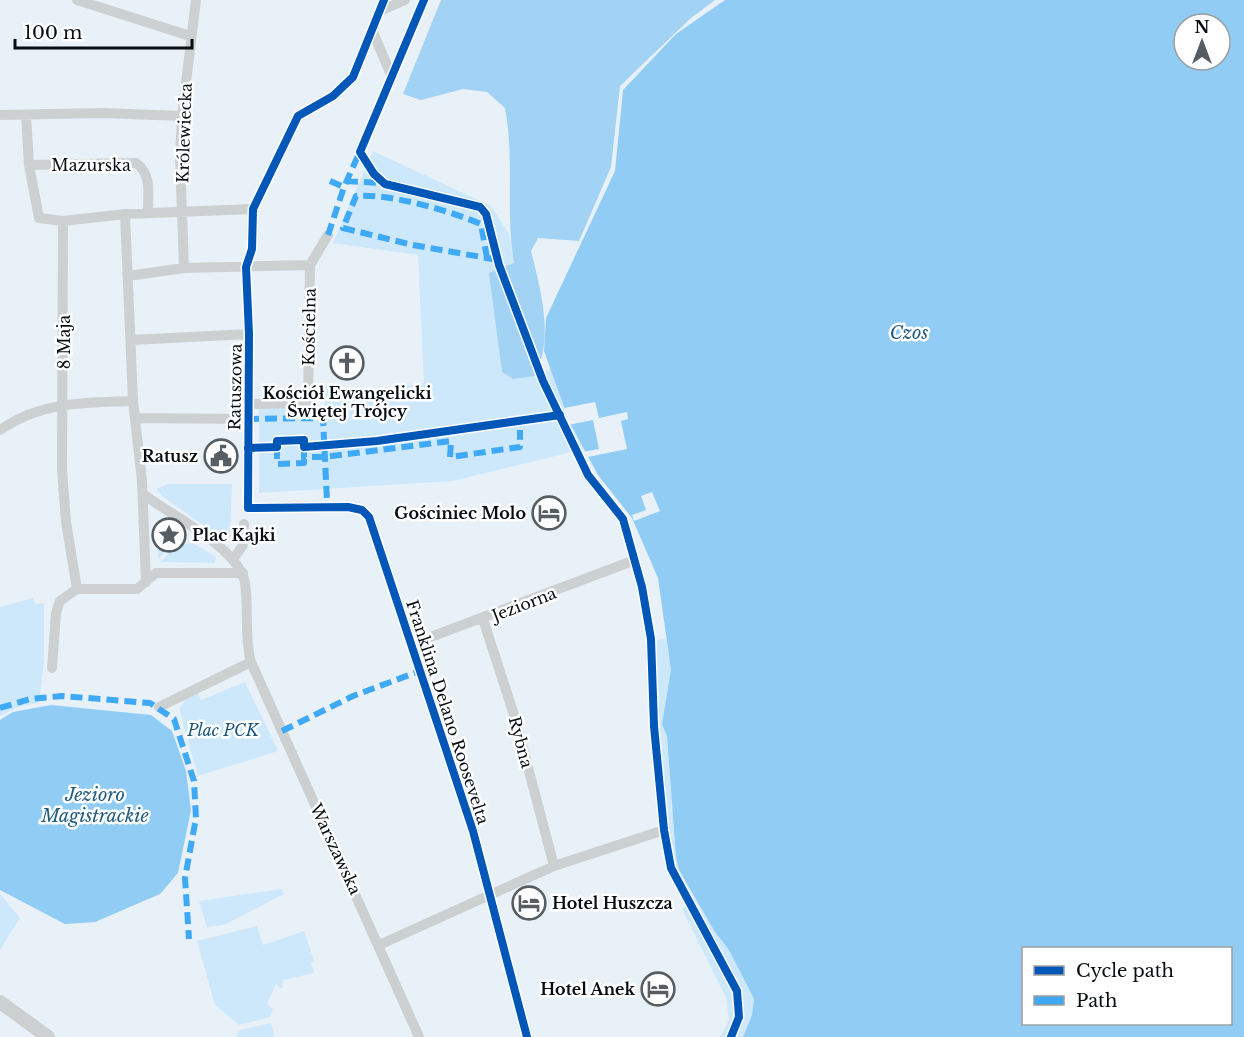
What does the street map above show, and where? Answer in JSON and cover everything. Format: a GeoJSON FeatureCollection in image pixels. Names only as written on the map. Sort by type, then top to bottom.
{"type":"FeatureCollection","features":[{"type":"Feature","properties":{"kind":"street"},"geometry":{"type":"LineString","coordinates":[[77,0],[190,36]]}},
{"type":"Feature","properties":{"kind":"street","name":"Królewiecka"},"geometry":{"type":"LineString","coordinates":[[184,268],[180,158],[190,36],[196,0]]}},
{"type":"Feature","properties":{"kind":"street"},"geometry":{"type":"LineString","coordinates":[[26,115],[29,165],[39,218],[63,221],[148,211],[253,209],[298,116],[333,96],[353,77],[382,5],[405,0]]}},
{"type":"Feature","properties":{"kind":"street"},"geometry":{"type":"LineString","coordinates":[[372,30],[392,77]]}},
{"type":"Feature","properties":{"kind":"street"},"geometry":{"type":"LineString","coordinates":[[0,115],[102,113],[182,116]]}},
{"type":"Feature","properties":{"kind":"street","name":"Mazurska"},"geometry":{"type":"LineString","coordinates":[[29,165],[136,163],[144,168],[148,181],[148,211]]}},
{"type":"Feature","properties":{"kind":"street","name":"Ratuszowa"},"geometry":{"type":"LineString","coordinates":[[248,508],[249,334],[246,267],[252,249],[253,209]]}},
{"type":"Feature","properties":{"kind":"street"},"geometry":{"type":"LineString","coordinates":[[125,214],[133,401],[143,494],[146,582]]}},
{"type":"Feature","properties":{"kind":"street","name":"8 Maja"},"geometry":{"type":"LineString","coordinates":[[63,221],[62,404],[66,512],[77,589]]}},
{"type":"Feature","properties":{"kind":"street"},"geometry":{"type":"LineString","coordinates":[[128,276],[184,268],[246,267],[260,264],[310,265],[328,235]]}},
{"type":"Feature","properties":{"kind":"street","name":"Kościelna"},"geometry":{"type":"LineString","coordinates":[[249,404],[308,403],[310,265]]}},
{"type":"Feature","properties":{"kind":"street"},"geometry":{"type":"LineString","coordinates":[[131,340],[249,334]]}},
{"type":"Feature","properties":{"kind":"street"},"geometry":{"type":"LineString","coordinates":[[0,430],[31,411],[62,404],[133,401]]}},
{"type":"Feature","properties":{"kind":"street"},"geometry":{"type":"LineString","coordinates":[[136,418],[247,419]]}},
{"type":"Feature","properties":{"kind":"street"},"geometry":{"type":"LineString","coordinates":[[143,494],[234,558],[243,573],[248,649],[251,662],[159,707]]}},
{"type":"Feature","properties":{"kind":"street","name":"Franklina Delano Roosevelta"},"geometry":{"type":"LineString","coordinates":[[248,508],[327,507],[362,510],[372,525],[473,831],[527,1037]]}},
{"type":"Feature","properties":{"kind":"street"},"geometry":{"type":"LineString","coordinates":[[234,558],[243,545],[244,524]]}},
{"type":"Feature","properties":{"kind":"street","name":"Jeziorna"},"geometry":{"type":"LineString","coordinates":[[412,645],[635,560]]}},
{"type":"Feature","properties":{"kind":"street"},"geometry":{"type":"LineString","coordinates":[[52,668],[56,613],[60,601],[77,589],[137,589],[156,573],[243,573]]}},
{"type":"Feature","properties":{"kind":"street","name":"Rybna"},"geometry":{"type":"LineString","coordinates":[[483,619],[515,718],[554,866]]}},
{"type":"Feature","properties":{"kind":"street","name":"Warszawska"},"geometry":{"type":"LineString","coordinates":[[251,662],[419,1037]]}},
{"type":"Feature","properties":{"kind":"street"},"geometry":{"type":"LineString","coordinates":[[379,945],[554,866],[663,830]]}},
{"type":"Feature","properties":{"kind":"street"},"geometry":{"type":"LineString","coordinates":[[0,1002],[48,1037]]}},
{"type":"Feature","properties":{"kind":"green space"},"geometry":{"type":"Polygon","coordinates":[[[373,151],[491,206],[509,234],[514,263],[498,332],[502,372],[535,376],[552,368],[570,423],[584,449],[453,481],[259,493],[259,408],[325,406],[323,386],[354,393],[424,383],[418,255],[333,243],[373,151]]]}},
{"type":"Feature","properties":{"kind":"green space"},"geometry":{"type":"Polygon","coordinates":[[[168,484],[232,484],[230,537],[224,540],[162,496],[156,489],[168,484]]]}},
{"type":"Feature","properties":{"kind":"green space"},"geometry":{"type":"Polygon","coordinates":[[[157,520],[172,527],[173,543],[158,559],[157,520]]]}},
{"type":"Feature","properties":{"kind":"green space"},"geometry":{"type":"Polygon","coordinates":[[[193,543],[216,557],[215,563],[161,562],[177,544],[193,543]]]}},
{"type":"Feature","properties":{"kind":"green space"},"geometry":{"type":"Polygon","coordinates":[[[33,598],[35,604],[44,603],[44,663],[39,703],[21,706],[0,716],[0,607],[33,598]]]}},
{"type":"Feature","properties":{"kind":"green space"},"geometry":{"type":"Polygon","coordinates":[[[666,638],[671,670],[662,724],[667,736],[676,857],[679,870],[715,932],[729,950],[754,999],[752,1015],[743,1037],[735,1037],[742,1019],[742,995],[698,906],[675,869],[667,835],[665,787],[657,722],[655,641],[666,638]]]}},
{"type":"Feature","properties":{"kind":"green space","name":"Plac PCK"},"geometry":{"type":"Polygon","coordinates":[[[245,682],[278,751],[198,776],[179,709],[187,698],[198,694],[201,700],[245,682]]]}},
{"type":"Feature","properties":{"kind":"green space"},"geometry":{"type":"Polygon","coordinates":[[[282,889],[284,894],[224,925],[207,927],[199,901],[282,889]]]}},
{"type":"Feature","properties":{"kind":"green space"},"geometry":{"type":"Polygon","coordinates":[[[0,894],[20,918],[0,950],[0,894]]]}},
{"type":"Feature","properties":{"kind":"green space"},"geometry":{"type":"Polygon","coordinates":[[[688,905],[735,995],[735,1021],[728,1037],[720,1037],[729,1020],[726,998],[682,909],[688,905]]]}},
{"type":"Feature","properties":{"kind":"green space"},"geometry":{"type":"Polygon","coordinates":[[[257,926],[263,945],[304,931],[314,961],[311,962],[314,973],[283,980],[282,989],[276,984],[267,1004],[273,1009],[270,1017],[239,1025],[215,1005],[197,941],[257,926]]]}},
{"type":"Feature","properties":{"kind":"green space"},"geometry":{"type":"Polygon","coordinates":[[[271,1023],[274,1037],[236,1037],[240,1030],[271,1023]]]}},
{"type":"Feature","properties":{"kind":"shaded area"},"geometry":{"type":"Polygon","coordinates":[[[441,0],[715,0],[691,18],[620,86],[611,167],[579,241],[538,238],[531,251],[542,298],[545,330],[541,361],[535,376],[513,379],[502,372],[489,273],[514,263],[511,244],[509,147],[505,108],[487,92],[463,89],[421,100],[403,94],[441,0]]]}},
{"type":"Feature","properties":{"kind":"water","name":"Czos"},"geometry":{"type":"Polygon","coordinates":[[[725,0],[1244,0],[1244,1037],[743,1037],[752,1015],[754,999],[729,950],[715,932],[679,870],[676,857],[667,736],[662,724],[671,670],[658,578],[632,518],[598,475],[570,423],[544,351],[546,318],[615,171],[623,90],[676,34],[725,0]]]}},
{"type":"Feature","properties":{"kind":"water","name":"Jezioro Magistrackie"},"geometry":{"type":"Polygon","coordinates":[[[51,705],[151,715],[172,731],[186,771],[191,810],[178,873],[160,894],[95,922],[65,924],[0,890],[0,720],[13,712],[51,705]]]}},
{"type":"Feature","properties":{"kind":"pier"},"geometry":{"type":"Polygon","coordinates":[[[595,402],[599,418],[627,412],[628,419],[621,421],[627,449],[583,458],[582,452],[599,449],[593,420],[568,425],[564,408],[595,402]]]}},
{"type":"Feature","properties":{"kind":"pier"},"geometry":{"type":"Polygon","coordinates":[[[652,492],[660,511],[634,521],[632,515],[646,510],[641,496],[652,492]]]}},
{"type":"Feature","properties":{"kind":"marked path"},"geometry":{"type":"LineString","coordinates":[[328,235],[344,187],[361,149]]}},
{"type":"Feature","properties":{"kind":"marked path"},"geometry":{"type":"LineString","coordinates":[[330,181],[344,187]]}},
{"type":"Feature","properties":{"kind":"marked path"},"geometry":{"type":"LineString","coordinates":[[346,181],[382,183]]}},
{"type":"Feature","properties":{"kind":"marked path"},"geometry":{"type":"LineString","coordinates":[[487,258],[481,224],[402,200],[356,196],[343,228],[413,245],[497,260]]}},
{"type":"Feature","properties":{"kind":"marked path"},"geometry":{"type":"LineString","coordinates":[[247,419],[323,418],[327,501]]}},
{"type":"Feature","properties":{"kind":"marked path"},"geometry":{"type":"LineString","coordinates":[[304,447],[304,457],[324,457],[451,441],[450,457],[520,447],[520,430]]}},
{"type":"Feature","properties":{"kind":"marked path"},"geometry":{"type":"LineString","coordinates":[[277,447],[277,464],[304,463],[304,457]]}},
{"type":"Feature","properties":{"kind":"marked path"},"geometry":{"type":"LineString","coordinates":[[282,731],[353,696],[420,671]]}},
{"type":"Feature","properties":{"kind":"marked path"},"geometry":{"type":"LineString","coordinates":[[0,708],[30,699],[62,696],[150,703],[174,719],[194,781],[196,818],[185,878],[189,939]]}},
{"type":"Feature","properties":{"kind":"cycle path"},"geometry":{"type":"LineString","coordinates":[[384,0],[353,77],[333,96],[298,116],[253,209],[252,249],[246,267],[249,334],[248,508],[348,507],[362,510],[369,517],[473,831],[527,1037]]}},
{"type":"Feature","properties":{"kind":"cycle path"},"geometry":{"type":"LineString","coordinates":[[424,0],[360,152],[374,174],[385,184],[480,207],[486,214],[499,265],[543,381],[588,475],[623,519],[642,587],[651,639],[654,726],[664,830],[671,868],[737,991],[739,1017],[731,1037]]}},
{"type":"Feature","properties":{"kind":"cycle path"},"geometry":{"type":"LineString","coordinates":[[248,448],[277,447],[277,441],[304,440],[304,447],[377,441],[560,415]]}},
{"type":"Feature","properties":{"kind":"place","name":"Kościół Ewangelicki Świętej Trójcy"},"geometry":{"type":"Point","coordinates":[347,363]}},
{"type":"Feature","properties":{"kind":"place","name":"Ratusz"},"geometry":{"type":"Point","coordinates":[221,456]}},
{"type":"Feature","properties":{"kind":"place","name":"Gościniec Molo"},"geometry":{"type":"Point","coordinates":[549,513]}},
{"type":"Feature","properties":{"kind":"place","name":"Plac Kajki"},"geometry":{"type":"Point","coordinates":[169,535]}},
{"type":"Feature","properties":{"kind":"place","name":"Hotel Huszcza"},"geometry":{"type":"Point","coordinates":[529,903]}},
{"type":"Feature","properties":{"kind":"place","name":"Hotel Anek"},"geometry":{"type":"Point","coordinates":[658,989]}}]}
